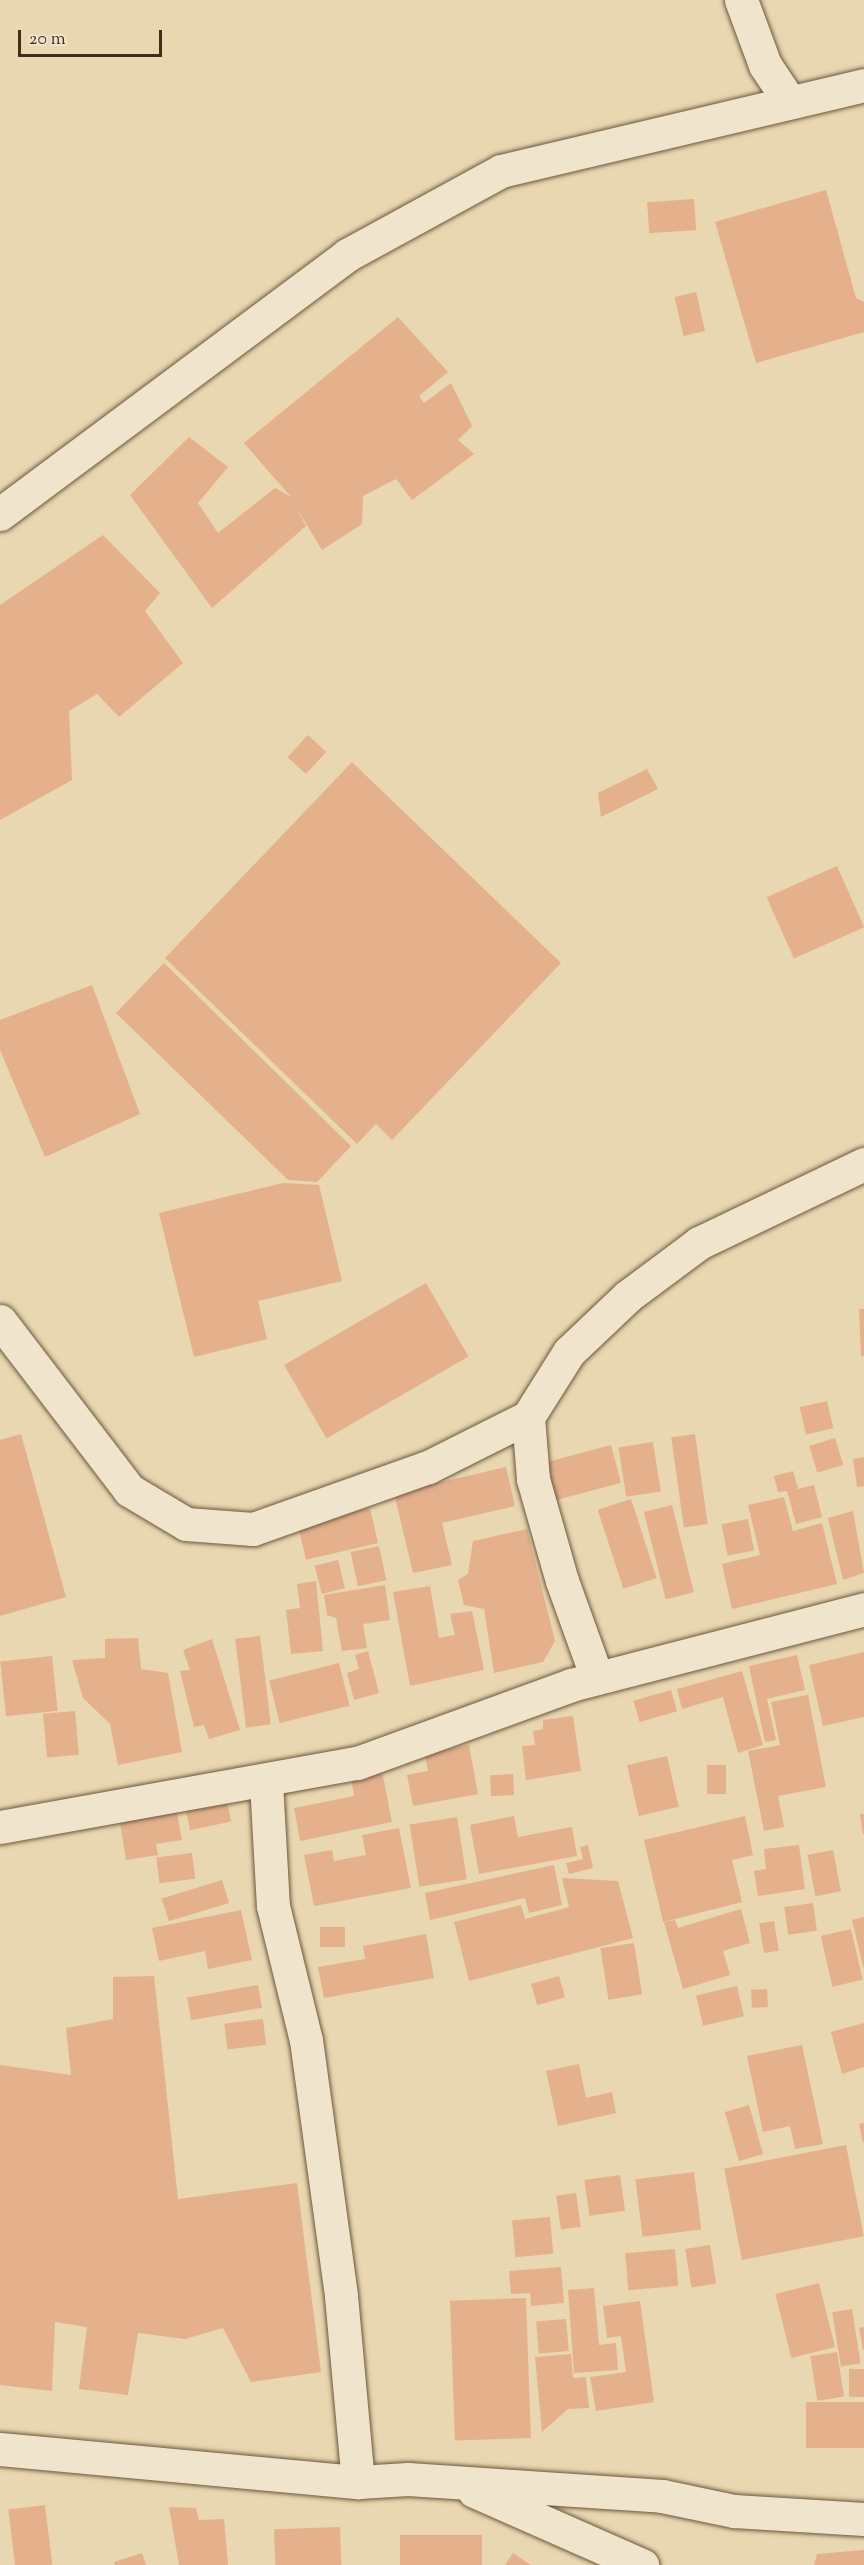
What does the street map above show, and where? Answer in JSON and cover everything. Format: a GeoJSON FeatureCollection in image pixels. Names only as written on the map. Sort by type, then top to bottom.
{"type":"FeatureCollection","features":[{"type":"Feature","properties":{"kind":"street"},"geometry":{"type":"LineString","coordinates":[[741,0],[765,65],[789,102]]}},
{"type":"Feature","properties":{"kind":"street"},"geometry":{"type":"LineString","coordinates":[[0,514],[346,255],[501,171],[864,85]]}},
{"type":"Feature","properties":{"kind":"street"},"geometry":{"type":"LineString","coordinates":[[0,1321],[129,1490],[186,1524],[253,1529],[428,1467],[528,1417],[569,1352],[628,1296],[699,1243],[864,1164]]}},
{"type":"Feature","properties":{"kind":"street"},"geometry":{"type":"LineString","coordinates":[[528,1417],[533,1479],[561,1581],[597,1678]]}},
{"type":"Feature","properties":{"kind":"street"},"geometry":{"type":"LineString","coordinates":[[0,1827],[266,1782],[395,1753],[597,1678],[864,1609]]}},
{"type":"Feature","properties":{"kind":"street"},"geometry":{"type":"LineString","coordinates":[[266,1782],[273,1906],[306,2040],[341,2296],[358,2482]]}},
{"type":"Feature","properties":{"kind":"street"},"geometry":{"type":"LineString","coordinates":[[0,2449],[358,2482],[453,2482],[662,2496],[734,2511],[864,2519]]}},
{"type":"Feature","properties":{"kind":"street"},"geometry":{"type":"LineString","coordinates":[[453,2482],[642,2565]]}},
{"type":"Feature","properties":{"kind":"building"},"geometry":{"type":"Polygon","coordinates":[[[826,190],[856,298],[864,302],[864,332],[756,363],[715,222],[826,190]]]}},
{"type":"Feature","properties":{"kind":"building"},"geometry":{"type":"Polygon","coordinates":[[[694,199],[696,230],[649,233],[647,202],[694,199]]]}},
{"type":"Feature","properties":{"kind":"building"},"geometry":{"type":"Polygon","coordinates":[[[696,292],[705,331],[684,336],[675,297],[696,292]]]}},
{"type":"Feature","properties":{"kind":"building"},"geometry":{"type":"Polygon","coordinates":[[[398,317],[448,372],[419,396],[424,403],[451,383],[472,426],[458,440],[474,454],[412,500],[396,479],[363,496],[362,524],[322,550],[296,507],[306,526],[212,608],[130,495],[189,437],[228,467],[198,503],[218,533],[275,488],[291,497],[244,443],[398,317]]]}},
{"type":"Feature","properties":{"kind":"building"},"geometry":{"type":"Polygon","coordinates":[[[103,535],[160,593],[145,611],[183,663],[119,717],[97,694],[69,711],[72,780],[0,820],[0,605],[103,535]]]}},
{"type":"Feature","properties":{"kind":"building"},"geometry":{"type":"Polygon","coordinates":[[[308,735],[326,752],[306,774],[288,757],[308,735]]]}},
{"type":"Feature","properties":{"kind":"building"},"geometry":{"type":"Polygon","coordinates":[[[352,762],[561,963],[392,1140],[376,1124],[357,1144],[165,958],[352,762]]]}},
{"type":"Feature","properties":{"kind":"building"},"geometry":{"type":"Polygon","coordinates":[[[647,769],[658,789],[601,817],[598,793],[647,769]]]}},
{"type":"Feature","properties":{"kind":"building"},"geometry":{"type":"Polygon","coordinates":[[[837,866],[864,927],[794,959],[767,897],[837,866]]]}},
{"type":"Feature","properties":{"kind":"building"},"geometry":{"type":"Polygon","coordinates":[[[164,963],[351,1146],[317,1182],[288,1180],[116,1013],[164,963]]]}},
{"type":"Feature","properties":{"kind":"building"},"geometry":{"type":"Polygon","coordinates":[[[92,985],[140,1114],[45,1157],[0,1050],[0,1020],[92,985]]]}},
{"type":"Feature","properties":{"kind":"building"},"geometry":{"type":"Polygon","coordinates":[[[283,1183],[319,1185],[342,1281],[258,1301],[267,1339],[194,1357],[159,1213],[283,1183]]]}},
{"type":"Feature","properties":{"kind":"building"},"geometry":{"type":"Polygon","coordinates":[[[426,1283],[468,1357],[326,1439],[284,1365],[426,1283]]]}},
{"type":"Feature","properties":{"kind":"building"},"geometry":{"type":"Polygon","coordinates":[[[859,1309],[864,1309],[864,1356],[861,1356],[859,1309]]]}},
{"type":"Feature","properties":{"kind":"building"},"geometry":{"type":"Polygon","coordinates":[[[827,1401],[833,1428],[806,1435],[800,1407],[827,1401]]]}},
{"type":"Feature","properties":{"kind":"building"},"geometry":{"type":"Polygon","coordinates":[[[21,1434],[66,1597],[0,1616],[0,1440],[21,1434]]]}},
{"type":"Feature","properties":{"kind":"building"},"geometry":{"type":"Polygon","coordinates":[[[695,1434],[708,1524],[684,1527],[671,1437],[695,1434]]]}},
{"type":"Feature","properties":{"kind":"building"},"geometry":{"type":"Polygon","coordinates":[[[835,1438],[843,1465],[817,1473],[809,1446],[835,1438]]]}},
{"type":"Feature","properties":{"kind":"building"},"geometry":{"type":"Polygon","coordinates":[[[653,1442],[661,1491],[626,1497],[618,1447],[653,1442]]]}},
{"type":"Feature","properties":{"kind":"building"},"geometry":{"type":"Polygon","coordinates":[[[611,1445],[621,1483],[554,1501],[544,1463],[611,1445]]]}},
{"type":"Feature","properties":{"kind":"building"},"geometry":{"type":"Polygon","coordinates":[[[864,1457],[864,1486],[857,1487],[853,1459],[864,1457]]]}},
{"type":"Feature","properties":{"kind":"building"},"geometry":{"type":"Polygon","coordinates":[[[506,1467],[515,1506],[442,1523],[452,1565],[413,1573],[394,1493],[506,1467]]]}},
{"type":"Feature","properties":{"kind":"building"},"geometry":{"type":"Polygon","coordinates":[[[793,1471],[798,1489],[814,1485],[822,1517],[796,1524],[787,1491],[778,1492],[774,1476],[793,1471]]]}},
{"type":"Feature","properties":{"kind":"building"},"geometry":{"type":"Polygon","coordinates":[[[784,1497],[793,1531],[822,1523],[837,1584],[732,1609],[722,1564],[760,1555],[748,1505],[784,1497]]]}},
{"type":"Feature","properties":{"kind":"building"},"geometry":{"type":"Polygon","coordinates":[[[631,1499],[657,1578],[623,1589],[598,1510],[631,1499]]]}},
{"type":"Feature","properties":{"kind":"building"},"geometry":{"type":"Polygon","coordinates":[[[672,1505],[694,1592],[666,1599],[644,1512],[672,1505]]]}},
{"type":"Feature","properties":{"kind":"building"},"geometry":{"type":"Polygon","coordinates":[[[370,1508],[378,1543],[306,1560],[298,1525],[370,1508]]]}},
{"type":"Feature","properties":{"kind":"building"},"geometry":{"type":"Polygon","coordinates":[[[853,1511],[864,1573],[843,1580],[828,1518],[853,1511]]]}},
{"type":"Feature","properties":{"kind":"building"},"geometry":{"type":"Polygon","coordinates":[[[748,1519],[754,1550],[728,1556],[721,1524],[748,1519]]]}},
{"type":"Feature","properties":{"kind":"building"},"geometry":{"type":"Polygon","coordinates":[[[527,1529],[555,1641],[543,1662],[494,1673],[484,1609],[464,1605],[458,1580],[468,1574],[473,1541],[527,1529]]]}},
{"type":"Feature","properties":{"kind":"building"},"geometry":{"type":"Polygon","coordinates":[[[379,1546],[386,1580],[358,1586],[351,1552],[379,1546]]]}},
{"type":"Feature","properties":{"kind":"building"},"geometry":{"type":"Polygon","coordinates":[[[338,1560],[345,1588],[322,1594],[315,1566],[338,1560]]]}},
{"type":"Feature","properties":{"kind":"building"},"geometry":{"type":"Polygon","coordinates":[[[316,1581],[323,1651],[291,1654],[286,1610],[300,1608],[297,1584],[316,1581]]]}},
{"type":"Feature","properties":{"kind":"building"},"geometry":{"type":"Polygon","coordinates":[[[385,1585],[390,1620],[363,1624],[367,1648],[342,1651],[336,1618],[327,1615],[324,1595],[385,1585]]]}},
{"type":"Feature","properties":{"kind":"building"},"geometry":{"type":"Polygon","coordinates":[[[430,1586],[439,1638],[455,1635],[450,1614],[472,1611],[484,1670],[410,1686],[393,1592],[430,1586]]]}},
{"type":"Feature","properties":{"kind":"building"},"geometry":{"type":"Polygon","coordinates":[[[260,1636],[271,1724],[246,1727],[235,1639],[260,1636]]]}},
{"type":"Feature","properties":{"kind":"building"},"geometry":{"type":"Polygon","coordinates":[[[138,1638],[141,1669],[168,1673],[182,1752],[118,1765],[110,1724],[83,1698],[72,1660],[105,1658],[105,1639],[138,1638]]]}},
{"type":"Feature","properties":{"kind":"building"},"geometry":{"type":"Polygon","coordinates":[[[212,1639],[240,1730],[209,1739],[204,1725],[194,1727],[180,1671],[190,1670],[183,1650],[212,1639]]]}},
{"type":"Feature","properties":{"kind":"building"},"geometry":{"type":"Polygon","coordinates":[[[368,1651],[379,1693],[354,1700],[347,1673],[359,1669],[355,1655],[368,1651]]]}},
{"type":"Feature","properties":{"kind":"building"},"geometry":{"type":"Polygon","coordinates":[[[864,1652],[864,1717],[823,1726],[809,1665],[864,1652]]]}},
{"type":"Feature","properties":{"kind":"building"},"geometry":{"type":"Polygon","coordinates":[[[797,1655],[805,1690],[767,1699],[776,1740],[765,1742],[749,1666],[797,1655]]]}},
{"type":"Feature","properties":{"kind":"building"},"geometry":{"type":"Polygon","coordinates":[[[52,1656],[58,1711],[6,1716],[0,1661],[52,1656]]]}},
{"type":"Feature","properties":{"kind":"building"},"geometry":{"type":"Polygon","coordinates":[[[339,1663],[350,1706],[280,1723],[269,1680],[339,1663]]]}},
{"type":"Feature","properties":{"kind":"building"},"geometry":{"type":"Polygon","coordinates":[[[742,1671],[763,1745],[738,1753],[723,1697],[682,1709],[677,1689],[742,1671]]]}},
{"type":"Feature","properties":{"kind":"building"},"geometry":{"type":"Polygon","coordinates":[[[671,1690],[677,1711],[640,1722],[634,1701],[671,1690]]]}},
{"type":"Feature","properties":{"kind":"building"},"geometry":{"type":"Polygon","coordinates":[[[808,1695],[826,1787],[778,1796],[784,1827],[764,1831],[748,1751],[780,1745],[771,1702],[808,1695]]]}},
{"type":"Feature","properties":{"kind":"building"},"geometry":{"type":"Polygon","coordinates":[[[75,1711],[79,1755],[47,1758],[43,1714],[75,1711]]]}},
{"type":"Feature","properties":{"kind":"building"},"geometry":{"type":"Polygon","coordinates":[[[573,1716],[581,1771],[526,1780],[522,1746],[535,1745],[533,1731],[543,1729],[543,1720],[573,1716]]]}},
{"type":"Feature","properties":{"kind":"building"},"geometry":{"type":"Polygon","coordinates":[[[469,1745],[478,1794],[413,1806],[407,1775],[428,1771],[425,1754],[469,1745]]]}},
{"type":"Feature","properties":{"kind":"building"},"geometry":{"type":"Polygon","coordinates":[[[667,1756],[679,1807],[639,1816],[627,1765],[667,1756]]]}},
{"type":"Feature","properties":{"kind":"building"},"geometry":{"type":"Polygon","coordinates":[[[707,1765],[726,1765],[726,1794],[707,1794],[707,1765]]]}},
{"type":"Feature","properties":{"kind":"building"},"geometry":{"type":"Polygon","coordinates":[[[382,1771],[392,1822],[300,1841],[294,1808],[354,1796],[351,1777],[382,1771]]]}},
{"type":"Feature","properties":{"kind":"building"},"geometry":{"type":"Polygon","coordinates":[[[513,1774],[514,1795],[491,1796],[490,1775],[513,1774]]]}},
{"type":"Feature","properties":{"kind":"building"},"geometry":{"type":"Polygon","coordinates":[[[226,1797],[231,1821],[190,1830],[185,1806],[226,1797]]]}},
{"type":"Feature","properties":{"kind":"building"},"geometry":{"type":"Polygon","coordinates":[[[176,1807],[182,1840],[156,1844],[158,1855],[126,1860],[119,1816],[176,1807]]]}},
{"type":"Feature","properties":{"kind":"building"},"geometry":{"type":"Polygon","coordinates":[[[860,1814],[864,1814],[864,1834],[863,1834],[860,1814]]]}},
{"type":"Feature","properties":{"kind":"building"},"geometry":{"type":"Polygon","coordinates":[[[514,1816],[518,1837],[572,1827],[577,1856],[479,1874],[470,1825],[514,1816]]]}},
{"type":"Feature","properties":{"kind":"building"},"geometry":{"type":"Polygon","coordinates":[[[745,1816],[753,1855],[732,1860],[742,1902],[663,1922],[644,1840],[745,1816]]]}},
{"type":"Feature","properties":{"kind":"building"},"geometry":{"type":"Polygon","coordinates":[[[457,1817],[467,1879],[419,1887],[410,1825],[457,1817]]]}},
{"type":"Feature","properties":{"kind":"building"},"geometry":{"type":"Polygon","coordinates":[[[399,1828],[411,1888],[314,1906],[304,1855],[332,1850],[334,1861],[366,1855],[362,1835],[399,1828]]]}},
{"type":"Feature","properties":{"kind":"building"},"geometry":{"type":"Polygon","coordinates":[[[588,1845],[593,1868],[569,1874],[566,1863],[583,1859],[580,1847],[588,1845]]]}},
{"type":"Feature","properties":{"kind":"building"},"geometry":{"type":"Polygon","coordinates":[[[799,1845],[805,1889],[758,1896],[754,1871],[766,1869],[764,1849],[799,1845]]]}},
{"type":"Feature","properties":{"kind":"building"},"geometry":{"type":"Polygon","coordinates":[[[833,1850],[841,1891],[815,1896],[807,1855],[833,1850]]]}},
{"type":"Feature","properties":{"kind":"building"},"geometry":{"type":"Polygon","coordinates":[[[192,1853],[195,1879],[159,1883],[156,1857],[192,1853]]]}},
{"type":"Feature","properties":{"kind":"building"},"geometry":{"type":"Polygon","coordinates":[[[554,1865],[562,1905],[529,1913],[525,1898],[430,1920],[425,1893],[554,1865]]]}},
{"type":"Feature","properties":{"kind":"building"},"geometry":{"type":"Polygon","coordinates":[[[562,1878],[618,1881],[633,1938],[469,1981],[454,1922],[521,1905],[525,1919],[569,1907],[562,1878]]]}},
{"type":"Feature","properties":{"kind":"building"},"geometry":{"type":"Polygon","coordinates":[[[222,1880],[229,1903],[169,1921],[162,1898],[222,1880]]]}},
{"type":"Feature","properties":{"kind":"building"},"geometry":{"type":"Polygon","coordinates":[[[813,1903],[817,1931],[788,1935],[784,1907],[813,1903]]]}},
{"type":"Feature","properties":{"kind":"building"},"geometry":{"type":"Polygon","coordinates":[[[741,1909],[750,1943],[723,1951],[730,1975],[683,1989],[664,1922],[675,1920],[678,1928],[741,1909]]]}},
{"type":"Feature","properties":{"kind":"building"},"geometry":{"type":"Polygon","coordinates":[[[241,1910],[252,1960],[208,1969],[205,1951],[159,1961],[152,1928],[241,1910]]]}},
{"type":"Feature","properties":{"kind":"building"},"geometry":{"type":"Polygon","coordinates":[[[864,1917],[864,1967],[863,1967],[852,1920],[864,1917]]]}},
{"type":"Feature","properties":{"kind":"building"},"geometry":{"type":"Polygon","coordinates":[[[774,1921],[779,1951],[764,1953],[759,1923],[774,1921]]]}},
{"type":"Feature","properties":{"kind":"building"},"geometry":{"type":"Polygon","coordinates":[[[320,1927],[345,1927],[345,1947],[320,1947],[320,1927]]]}},
{"type":"Feature","properties":{"kind":"building"},"geometry":{"type":"Polygon","coordinates":[[[851,1929],[863,1980],[832,1987],[821,1936],[851,1929]]]}},
{"type":"Feature","properties":{"kind":"building"},"geometry":{"type":"Polygon","coordinates":[[[426,1934],[434,1978],[324,1998],[318,1967],[365,1959],[363,1946],[426,1934]]]}},
{"type":"Feature","properties":{"kind":"building"},"geometry":{"type":"Polygon","coordinates":[[[634,1943],[642,1994],[609,2000],[600,1948],[634,1943]]]}},
{"type":"Feature","properties":{"kind":"building"},"geometry":{"type":"Polygon","coordinates":[[[154,1976],[178,2199],[297,2183],[321,2372],[251,2382],[223,2328],[185,2339],[138,2333],[128,2395],[79,2389],[87,2327],[55,2322],[52,2391],[0,2385],[0,2065],[71,2075],[66,2028],[113,2019],[113,1977],[154,1976]]]}},
{"type":"Feature","properties":{"kind":"building"},"geometry":{"type":"Polygon","coordinates":[[[559,1976],[565,1997],[537,2005],[531,1984],[559,1976]]]}},
{"type":"Feature","properties":{"kind":"building"},"geometry":{"type":"Polygon","coordinates":[[[258,1985],[262,2008],[191,2020],[187,1998],[258,1985]]]}},
{"type":"Feature","properties":{"kind":"building"},"geometry":{"type":"Polygon","coordinates":[[[737,1986],[744,2016],[703,2026],[696,1995],[737,1986]]]}},
{"type":"Feature","properties":{"kind":"building"},"geometry":{"type":"Polygon","coordinates":[[[767,1989],[768,2007],[752,2008],[751,1990],[767,1989]]]}},
{"type":"Feature","properties":{"kind":"building"},"geometry":{"type":"Polygon","coordinates":[[[263,2019],[266,2045],[227,2050],[224,2024],[263,2019]]]}},
{"type":"Feature","properties":{"kind":"building"},"geometry":{"type":"Polygon","coordinates":[[[864,2023],[864,2067],[842,2074],[831,2032],[864,2023]]]}},
{"type":"Feature","properties":{"kind":"building"},"geometry":{"type":"Polygon","coordinates":[[[802,2045],[823,2144],[795,2149],[790,2126],[763,2132],[747,2056],[802,2045]]]}},
{"type":"Feature","properties":{"kind":"building"},"geometry":{"type":"Polygon","coordinates":[[[579,2064],[586,2098],[612,2092],[616,2113],[558,2126],[546,2071],[579,2064]]]}},
{"type":"Feature","properties":{"kind":"building"},"geometry":{"type":"Polygon","coordinates":[[[749,2105],[763,2154],[739,2161],[725,2112],[749,2105]]]}},
{"type":"Feature","properties":{"kind":"building"},"geometry":{"type":"Polygon","coordinates":[[[864,2123],[864,2143],[863,2143],[859,2124],[864,2123]]]}},
{"type":"Feature","properties":{"kind":"building"},"geometry":{"type":"Polygon","coordinates":[[[846,2145],[864,2236],[742,2260],[724,2169],[846,2145]]]}},
{"type":"Feature","properties":{"kind":"building"},"geometry":{"type":"Polygon","coordinates":[[[694,2172],[701,2230],[643,2237],[635,2179],[694,2172]]]}},
{"type":"Feature","properties":{"kind":"building"},"geometry":{"type":"Polygon","coordinates":[[[620,2175],[625,2211],[589,2216],[584,2180],[620,2175]]]}},
{"type":"Feature","properties":{"kind":"building"},"geometry":{"type":"Polygon","coordinates":[[[576,2193],[581,2227],[561,2229],[556,2196],[576,2193]]]}},
{"type":"Feature","properties":{"kind":"building"},"geometry":{"type":"Polygon","coordinates":[[[550,2217],[553,2254],[515,2257],[512,2220],[550,2217]]]}},
{"type":"Feature","properties":{"kind":"building"},"geometry":{"type":"Polygon","coordinates":[[[710,2245],[716,2284],[691,2287],[685,2249],[710,2245]]]}},
{"type":"Feature","properties":{"kind":"building"},"geometry":{"type":"Polygon","coordinates":[[[675,2249],[678,2286],[628,2290],[625,2253],[675,2249]]]}},
{"type":"Feature","properties":{"kind":"building"},"geometry":{"type":"Polygon","coordinates":[[[561,2267],[564,2303],[531,2306],[530,2293],[511,2294],[509,2271],[561,2267]]]}},
{"type":"Feature","properties":{"kind":"building"},"geometry":{"type":"Polygon","coordinates":[[[819,2283],[835,2347],[791,2358],[775,2294],[819,2283]]]}},
{"type":"Feature","properties":{"kind":"building"},"geometry":{"type":"Polygon","coordinates":[[[594,2288],[599,2345],[616,2343],[618,2370],[574,2373],[568,2290],[594,2288]]]}},
{"type":"Feature","properties":{"kind":"building"},"geometry":{"type":"Polygon","coordinates":[[[526,2298],[531,2438],[455,2441],[450,2301],[526,2298]]]}},
{"type":"Feature","properties":{"kind":"building"},"geometry":{"type":"Polygon","coordinates":[[[640,2301],[654,2402],[596,2411],[590,2377],[626,2372],[621,2336],[607,2338],[603,2306],[640,2301]]]}},
{"type":"Feature","properties":{"kind":"building"},"geometry":{"type":"Polygon","coordinates":[[[852,2309],[861,2363],[841,2366],[832,2312],[852,2309]]]}},
{"type":"Feature","properties":{"kind":"building"},"geometry":{"type":"Polygon","coordinates":[[[566,2319],[569,2351],[539,2353],[536,2322],[566,2319]]]}},
{"type":"Feature","properties":{"kind":"building"},"geometry":{"type":"Polygon","coordinates":[[[864,2327],[864,2350],[863,2350],[859,2328],[864,2327]]]}},
{"type":"Feature","properties":{"kind":"building"},"geometry":{"type":"Polygon","coordinates":[[[837,2352],[844,2396],[817,2401],[810,2356],[837,2352]]]}},
{"type":"Feature","properties":{"kind":"building"},"geometry":{"type":"Polygon","coordinates":[[[571,2354],[573,2378],[586,2377],[589,2408],[568,2409],[542,2432],[535,2357],[571,2354]]]}},
{"type":"Feature","properties":{"kind":"building"},"geometry":{"type":"Polygon","coordinates":[[[849,2369],[864,2369],[864,2397],[849,2397],[849,2369]]]}},
{"type":"Feature","properties":{"kind":"building"},"geometry":{"type":"Polygon","coordinates":[[[806,2402],[864,2402],[864,2448],[806,2448],[806,2402]]]}},
{"type":"Feature","properties":{"kind":"building"},"geometry":{"type":"Polygon","coordinates":[[[45,2505],[52,2565],[15,2565],[8,2510],[45,2505]]]}},
{"type":"Feature","properties":{"kind":"building"},"geometry":{"type":"Polygon","coordinates":[[[169,2507],[196,2508],[199,2520],[224,2519],[228,2565],[179,2565],[169,2507]]]}},
{"type":"Feature","properties":{"kind":"building"},"geometry":{"type":"Polygon","coordinates":[[[340,2527],[341,2565],[275,2565],[274,2529],[340,2527]]]}},
{"type":"Feature","properties":{"kind":"building"},"geometry":{"type":"Polygon","coordinates":[[[400,2535],[482,2535],[482,2565],[400,2565],[400,2535]]]}},
{"type":"Feature","properties":{"kind":"building"},"geometry":{"type":"Polygon","coordinates":[[[864,2550],[864,2565],[814,2565],[817,2554],[864,2550]]]}},
{"type":"Feature","properties":{"kind":"building"},"geometry":{"type":"Polygon","coordinates":[[[142,2553],[146,2565],[115,2565],[114,2562],[142,2553]]]}},
{"type":"Feature","properties":{"kind":"building"},"geometry":{"type":"Polygon","coordinates":[[[513,2553],[531,2565],[505,2565],[513,2553]]]}}]}
